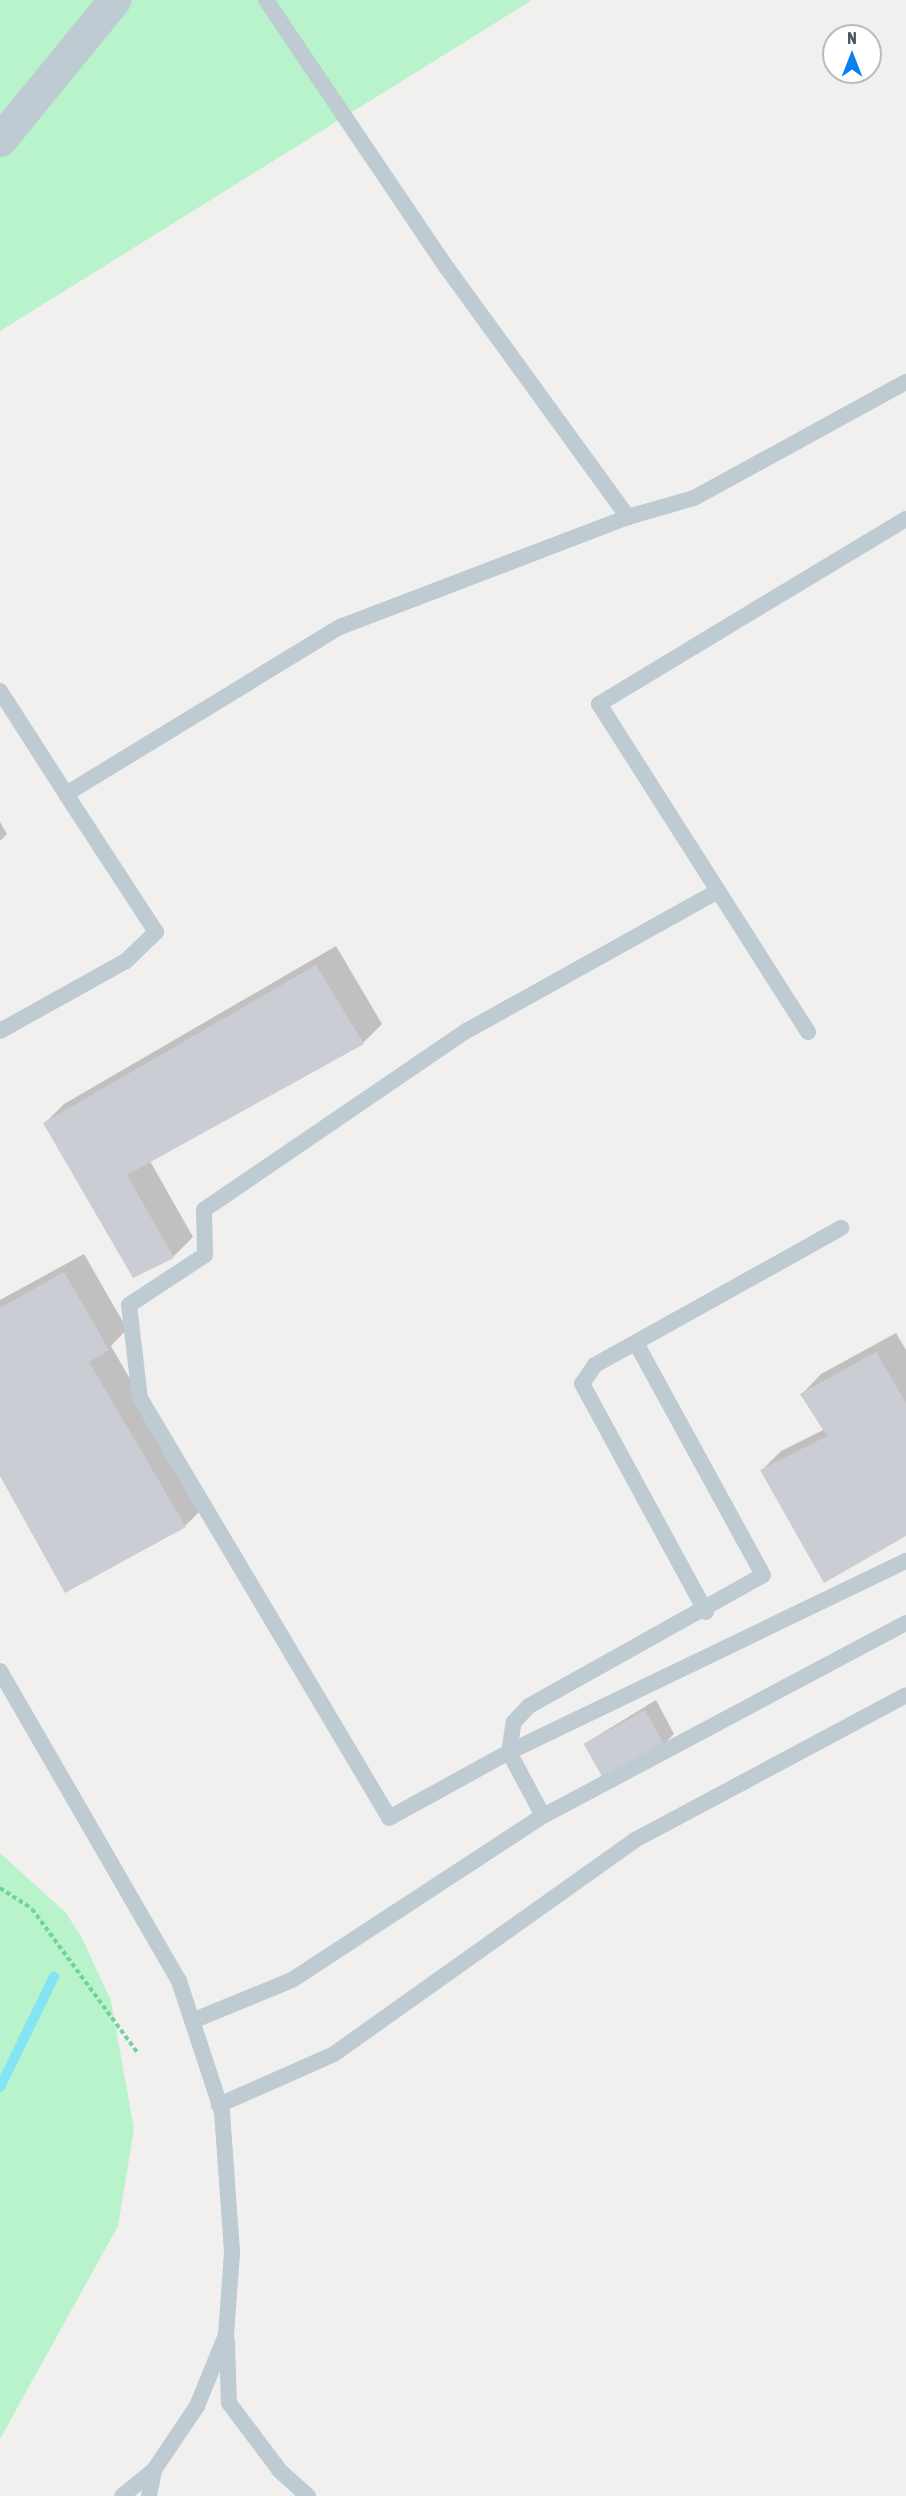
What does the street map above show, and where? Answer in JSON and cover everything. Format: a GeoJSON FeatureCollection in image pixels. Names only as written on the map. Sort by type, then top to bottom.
{"type":"FeatureCollection","features":[{"type":"Feature","properties":{"kind":"street"},"geometry":{"type":"LineString","coordinates":[[0,140],[114,0]]}},
{"type":"Feature","properties":{"kind":"lane"},"geometry":{"type":"LineString","coordinates":[[266,0],[447,268],[628,517]]}},
{"type":"Feature","properties":{"kind":"lane"},"geometry":{"type":"LineString","coordinates":[[66,794],[340,627],[628,517],[694,498],[906,382]]}},
{"type":"Feature","properties":{"kind":"lane"},"geometry":{"type":"LineString","coordinates":[[808,1032],[599,704],[906,519]]}},
{"type":"Feature","properties":{"kind":"lane"},"geometry":{"type":"LineString","coordinates":[[0,691],[156,932],[126,961],[0,1031]]}},
{"type":"Feature","properties":{"kind":"lane"},"geometry":{"type":"LineString","coordinates":[[718,891],[466,1031],[204,1210],[205,1255],[129,1305],[140,1398],[389,1818],[508,1752],[906,1561]]}},
{"type":"Feature","properties":{"kind":"lane"},"geometry":{"type":"LineString","coordinates":[[706,1612],[582,1384],[595,1365],[841,1228]]}},
{"type":"Feature","properties":{"kind":"lane"},"geometry":{"type":"LineString","coordinates":[[543,1816],[508,1752],[514,1722],[529,1706],[759,1582],[763,1568],[636,1343]]}},
{"type":"Feature","properties":{"kind":"lane"},"geometry":{"type":"LineString","coordinates":[[192,2021],[292,1980],[543,1816],[906,1623]]}},
{"type":"Feature","properties":{"kind":"lane"},"geometry":{"type":"LineString","coordinates":[[0,1671],[179,1981],[219,2105],[232,2253],[226,2335],[229,2403],[280,2470],[308,2496]]}},
{"type":"Feature","properties":{"kind":"lane"},"geometry":{"type":"LineString","coordinates":[[219,2105],[334,2054],[634,1840],[906,1695]]}},
{"type":"Feature","properties":{"kind":"lane"},"geometry":{"type":"LineString","coordinates":[[122,2496],[154,2470],[197,2406],[226,2335]]}},
{"type":"Feature","properties":{"kind":"lane"},"geometry":{"type":"LineString","coordinates":[[150,2496],[154,2470]]}},
{"type":"Feature","properties":{"kind":"path"},"geometry":{"type":"LineString","coordinates":[[0,1888],[32,1909],[137,2052]]}},
{"type":"Feature","properties":{"kind":"green space"},"geometry":{"type":"Polygon","coordinates":[[[0,0],[532,0],[0,331],[0,0]]]}},
{"type":"Feature","properties":{"kind":"green space"},"geometry":{"type":"Polygon","coordinates":[[[0,1853],[66,1913],[82,1938],[111,2001],[134,2129],[118,2226],[0,2439],[0,1853]]]}},
{"type":"Feature","properties":{"kind":"building"},"geometry":{"type":"Polygon","coordinates":[[[316,965],[364,1044],[127,1175],[174,1258],[133,1278],[43,1123],[316,965]]]}},
{"type":"Feature","properties":{"kind":"building"},"geometry":{"type":"Polygon","coordinates":[[[64,1272],[109,1350],[89,1362],[186,1527],[65,1593],[0,1476],[0,1308],[64,1272]]]}},
{"type":"Feature","properties":{"kind":"building"},"geometry":{"type":"Polygon","coordinates":[[[876,1352],[906,1403],[906,1536],[824,1583],[760,1470],[827,1436],[800,1394],[876,1352]]]}},
{"type":"Feature","properties":{"kind":"building"},"geometry":{"type":"Polygon","coordinates":[[[645,1710],[665,1746],[604,1780],[584,1744],[645,1710]]]}},
{"type":"Feature","properties":{"kind":"waterway"},"geometry":{"type":"LineString","coordinates":[[0,2087],[54,1977]]}}]}
